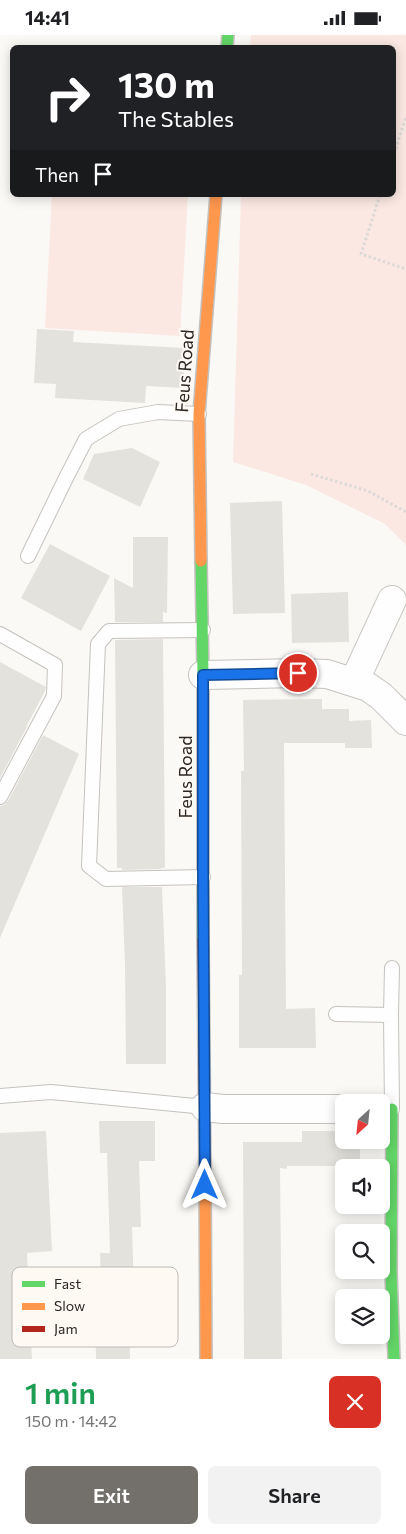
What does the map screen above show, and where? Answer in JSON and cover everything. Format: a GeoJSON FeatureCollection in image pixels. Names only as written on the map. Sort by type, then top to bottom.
{"type":"FeatureCollection","features":[{"type":"Feature","properties":{"kind":"street","name":"Feus Road"},"geometry":{"type":"LineString","coordinates":[[206,1359],[203,630],[199,414],[216,197]]}},
{"type":"Feature","properties":{"kind":"street"},"geometry":{"type":"LineString","coordinates":[[354,682],[392,599]]}},
{"type":"Feature","properties":{"kind":"street"},"geometry":{"type":"LineString","coordinates":[[203,675],[326,674],[368,687],[381,696],[406,721]]}},
{"type":"Feature","properties":{"kind":"street"},"geometry":{"type":"LineString","coordinates":[[205,1107],[223,1109],[335,1109]]}},
{"type":"Feature","properties":{"kind":"street"},"geometry":{"type":"LineString","coordinates":[[393,1108],[392,1271],[394,1359]]}},
{"type":"Feature","properties":{"kind":"lane"},"geometry":{"type":"LineString","coordinates":[[28,556],[86,439],[119,419],[158,412],[199,414]]}},
{"type":"Feature","properties":{"kind":"lane"},"geometry":{"type":"LineString","coordinates":[[203,630],[109,631],[98,644],[89,866],[106,879],[203,877]]}},
{"type":"Feature","properties":{"kind":"lane"},"geometry":{"type":"LineString","coordinates":[[0,634],[55,665],[54,696],[0,797]]}},
{"type":"Feature","properties":{"kind":"lane"},"geometry":{"type":"LineString","coordinates":[[392,968],[393,1108]]}},
{"type":"Feature","properties":{"kind":"lane"},"geometry":{"type":"LineString","coordinates":[[336,1014],[391,1015]]}},
{"type":"Feature","properties":{"kind":"lane"},"geometry":{"type":"LineString","coordinates":[[0,1096],[51,1092],[205,1107]]}},
{"type":"Feature","properties":{"kind":"path"},"geometry":{"type":"LineString","coordinates":[[396,148],[406,119]]}},
{"type":"Feature","properties":{"kind":"path"},"geometry":{"type":"LineString","coordinates":[[379,197],[361,254],[406,269]]}},
{"type":"Feature","properties":{"kind":"path"},"geometry":{"type":"LineString","coordinates":[[312,474],[368,491],[406,512]]}},
{"type":"Feature","properties":{"kind":"shaded area"},"geometry":{"type":"Polygon","coordinates":[[[251,35],[406,35],[406,545],[385,524],[306,485],[233,462],[241,197],[396,197],[396,45],[250,45],[251,35]]]}},
{"type":"Feature","properties":{"kind":"shaded area"},"geometry":{"type":"Polygon","coordinates":[[[52,197],[188,197],[180,336],[45,328],[52,197]]]}},
{"type":"Feature","properties":{"kind":"building"},"geometry":{"type":"Polygon","coordinates":[[[37,329],[74,331],[73,342],[185,348],[183,388],[146,386],[145,403],[55,398],[56,384],[34,383],[37,329]]]}},
{"type":"Feature","properties":{"kind":"building"},"geometry":{"type":"Polygon","coordinates":[[[132,448],[160,462],[140,507],[83,479],[94,454],[132,448]]]}},
{"type":"Feature","properties":{"kind":"building"},"geometry":{"type":"Polygon","coordinates":[[[282,501],[285,613],[233,614],[230,503],[282,501]]]}},
{"type":"Feature","properties":{"kind":"building"},"geometry":{"type":"Polygon","coordinates":[[[133,537],[168,537],[167,613],[163,612],[163,622],[115,622],[114,578],[133,588],[133,537]]]}},
{"type":"Feature","properties":{"kind":"building"},"geometry":{"type":"Polygon","coordinates":[[[50,544],[110,576],[81,631],[21,598],[50,544]]]}},
{"type":"Feature","properties":{"kind":"building"},"geometry":{"type":"Polygon","coordinates":[[[348,592],[349,642],[292,643],[291,594],[348,592]]]}},
{"type":"Feature","properties":{"kind":"building"},"geometry":{"type":"Polygon","coordinates":[[[163,639],[165,868],[122,870],[122,868],[117,868],[115,640],[163,639]]]}},
{"type":"Feature","properties":{"kind":"building"},"geometry":{"type":"Polygon","coordinates":[[[0,662],[46,687],[0,778],[0,662]]]}},
{"type":"Feature","properties":{"kind":"building"},"geometry":{"type":"Polygon","coordinates":[[[322,699],[322,709],[349,709],[349,721],[371,720],[372,748],[345,748],[345,743],[284,743],[286,1009],[315,1008],[316,1048],[239,1048],[239,975],[242,975],[241,771],[244,771],[243,700],[322,699]]]}},
{"type":"Feature","properties":{"kind":"building"},"geometry":{"type":"Polygon","coordinates":[[[43,735],[79,754],[0,938],[0,806],[8,801],[43,735]]]}},
{"type":"Feature","properties":{"kind":"building"},"geometry":{"type":"Polygon","coordinates":[[[122,887],[162,887],[166,987],[166,1064],[126,1064],[122,887]]]}},
{"type":"Feature","properties":{"kind":"building"},"geometry":{"type":"Polygon","coordinates":[[[99,1121],[155,1121],[155,1161],[139,1161],[141,1227],[132,1227],[133,1267],[100,1267],[100,1253],[110,1253],[107,1153],[100,1153],[99,1121]]]}},
{"type":"Feature","properties":{"kind":"building"},"geometry":{"type":"Polygon","coordinates":[[[46,1131],[52,1251],[27,1253],[28,1267],[12,1267],[12,1347],[31,1347],[32,1359],[0,1359],[0,1133],[46,1131]]]}},
{"type":"Feature","properties":{"kind":"building"},"geometry":{"type":"Polygon","coordinates":[[[302,1131],[335,1131],[335,1149],[360,1149],[360,1159],[335,1159],[335,1166],[287,1166],[287,1169],[280,1168],[282,1359],[244,1359],[243,1142],[302,1142],[302,1131]]]}},
{"type":"Feature","properties":{"kind":"building"},"geometry":{"type":"Polygon","coordinates":[[[96,1347],[130,1347],[130,1359],[96,1359],[96,1347]]]}},
{"type":"Feature","properties":{"kind":"traffic: fast"},"geometry":{"type":"LineString","coordinates":[[227,45],[228,35]]}},
{"type":"Feature","properties":{"kind":"traffic: fast"},"geometry":{"type":"LineString","coordinates":[[201,561],[203,940]]}},
{"type":"Feature","properties":{"kind":"traffic: fast"},"geometry":{"type":"LineString","coordinates":[[392,1109],[391,1271],[394,1359]]}},
{"type":"Feature","properties":{"kind":"traffic: slow"},"geometry":{"type":"LineString","coordinates":[[201,561],[199,414],[216,197]]}},
{"type":"Feature","properties":{"kind":"traffic: slow"},"geometry":{"type":"LineString","coordinates":[[205,1178],[206,1359]]}},
{"type":"Feature","properties":{"kind":"traffic: jam"},"geometry":{"type":"LineString","coordinates":[[203,940],[205,1178]]}},
{"type":"Feature","properties":{"kind":"route"},"geometry":{"type":"LineString","coordinates":[[205,1185],[203,675],[220,673],[298,673]]}}]}
